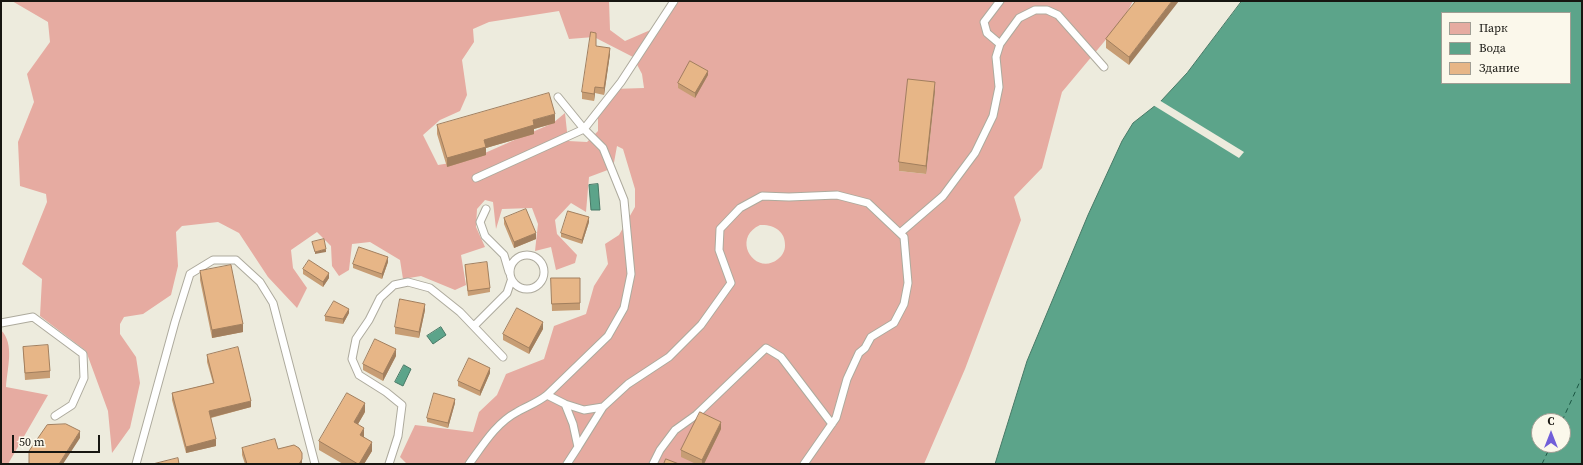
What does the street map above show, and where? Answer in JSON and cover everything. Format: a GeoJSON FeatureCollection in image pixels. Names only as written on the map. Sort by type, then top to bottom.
{"type":"FeatureCollection","features":[{"type":"Feature","properties":{"kind":"lane"},"geometry":{"type":"LineString","coordinates":[[476,178],[584,129],[621,82],[674,1]]}},
{"type":"Feature","properties":{"kind":"lane"},"geometry":{"type":"LineString","coordinates":[[1000,1],[984,22],[987,33],[1000,44]]}},
{"type":"Feature","properties":{"kind":"lane"},"geometry":{"type":"LineString","coordinates":[[900,233],[943,196],[975,153],[993,116],[999,87],[996,57],[1000,44],[1019,18],[1035,10],[1048,10],[1058,15],[1104,67]]}},
{"type":"Feature","properties":{"kind":"lane"},"geometry":{"type":"LineString","coordinates":[[469,464],[491,433],[516,412],[537,402],[547,395],[608,336],[624,308],[631,274],[624,200],[603,148],[584,129],[558,97]]}},
{"type":"Feature","properties":{"kind":"lane"},"geometry":{"type":"LineString","coordinates":[[567,464],[603,407],[628,384],[669,357],[701,325],[731,283],[719,250],[720,229],[740,208],[762,196],[789,197],[837,195],[868,203],[904,237],[908,283],[904,304],[894,323],[871,337],[865,348],[859,354],[847,379],[836,418],[804,464]]}},
{"type":"Feature","properties":{"kind":"lane"},"geometry":{"type":"LineString","coordinates":[[486,208],[480,222],[485,236],[504,255],[511,280],[518,287],[526,289],[535,287],[542,280],[544,272],[542,263],[535,257],[526,254],[518,257],[511,263],[509,272]]}},
{"type":"Feature","properties":{"kind":"lane"},"geometry":{"type":"LineString","coordinates":[[136,464],[175,322],[190,274],[213,260],[236,260],[260,282],[272,303],[315,464]]}},
{"type":"Feature","properties":{"kind":"lane"},"geometry":{"type":"LineString","coordinates":[[474,326],[507,293],[511,280]]}},
{"type":"Feature","properties":{"kind":"lane"},"geometry":{"type":"LineString","coordinates":[[389,464],[398,436],[402,405],[386,392],[359,375],[352,359],[356,339],[369,320],[380,298],[394,285],[408,282],[430,288],[445,299],[474,326],[503,357]]}},
{"type":"Feature","properties":{"kind":"lane"},"geometry":{"type":"LineString","coordinates":[[1,323],[33,317],[83,354],[84,378],[72,405],[55,416]]}},
{"type":"Feature","properties":{"kind":"lane"},"geometry":{"type":"LineString","coordinates":[[653,464],[660,450],[674,430],[696,415],[766,348],[781,357],[832,424]]}},
{"type":"Feature","properties":{"kind":"lane"},"geometry":{"type":"LineString","coordinates":[[547,395],[565,404],[584,410],[603,407]]}},
{"type":"Feature","properties":{"kind":"lane"},"geometry":{"type":"LineString","coordinates":[[565,404],[573,424],[578,447]]}},
{"type":"Feature","properties":{"kind":"green space"},"geometry":{"type":"Polygon","coordinates":[[[12,1],[609,1],[610,30],[625,41],[662,25],[668,4],[672,1],[1133,1],[1124,18],[1062,92],[1042,168],[1014,197],[1021,220],[965,369],[924,464],[407,464],[400,457],[415,425],[473,432],[479,412],[497,395],[506,374],[544,359],[554,326],[586,314],[594,286],[608,264],[605,244],[619,235],[635,207],[635,189],[623,149],[617,146],[613,168],[589,177],[586,212],[571,203],[555,220],[557,234],[577,255],[575,263],[556,270],[551,247],[535,251],[538,224],[532,208],[502,209],[496,229],[493,202],[485,200],[477,209],[476,227],[485,247],[461,255],[466,285],[455,290],[421,276],[403,279],[400,260],[370,242],[352,244],[349,270],[339,276],[332,266],[331,246],[317,232],[291,250],[293,268],[307,288],[297,308],[268,277],[239,233],[218,222],[182,226],[176,232],[178,266],[171,295],[143,314],[124,317],[120,324],[120,334],[136,357],[140,383],[130,428],[112,453],[108,411],[86,351],[40,316],[42,279],[22,264],[47,202],[46,194],[20,186],[18,142],[34,102],[27,74],[50,42],[48,22],[12,1]],[[559,11],[489,22],[473,29],[474,42],[462,60],[467,95],[460,111],[440,120],[423,135],[438,165],[469,160],[553,123],[565,113],[568,141],[587,142],[598,131],[598,113],[613,89],[644,88],[642,74],[633,57],[594,37],[569,39],[559,11]],[[935,91],[899,171],[926,174],[935,91]],[[760,225],[751,231],[747,239],[747,247],[755,260],[762,263],[770,263],[781,256],[784,250],[785,241],[781,232],[774,227],[765,225],[760,225]]]}},
{"type":"Feature","properties":{"kind":"green space"},"geometry":{"type":"Polygon","coordinates":[[[1,330],[8,342],[9,349],[9,365],[6,387],[48,395],[8,464],[1,464],[1,330]]]}},
{"type":"Feature","properties":{"kind":"water"},"geometry":{"type":"Polygon","coordinates":[[[1242,1],[1582,1],[1582,464],[995,464],[1027,361],[1088,215],[1122,141],[1133,123],[1161,101],[1187,73],[1242,1]]]}},
{"type":"Feature","properties":{"kind":"water"},"geometry":{"type":"Polygon","coordinates":[[[598,184],[600,210],[591,210],[589,185],[598,184]]]}},
{"type":"Feature","properties":{"kind":"water"},"geometry":{"type":"Polygon","coordinates":[[[441,327],[446,335],[433,344],[427,336],[441,327]]]}},
{"type":"Feature","properties":{"kind":"water"},"geometry":{"type":"Polygon","coordinates":[[[404,365],[411,369],[403,386],[395,382],[404,365]]]}},
{"type":"Feature","properties":{"kind":"pier"},"geometry":{"type":"Polygon","coordinates":[[[1159,100],[1244,152],[1239,158],[1153,105],[1159,100]]]}},
{"type":"Feature","properties":{"kind":"building"},"geometry":{"type":"Polygon","coordinates":[[[1136,1],[1172,1],[1129,57],[1106,39],[1136,1]]]}},
{"type":"Feature","properties":{"kind":"building"},"geometry":{"type":"Polygon","coordinates":[[[591,32],[596,33],[596,46],[610,48],[604,88],[595,87],[594,94],[582,92],[591,32]]]}},
{"type":"Feature","properties":{"kind":"building"},"geometry":{"type":"Polygon","coordinates":[[[690,61],[708,71],[695,93],[678,83],[690,61]]]}},
{"type":"Feature","properties":{"kind":"building"},"geometry":{"type":"Polygon","coordinates":[[[908,79],[935,82],[926,166],[899,162],[908,79]]]}},
{"type":"Feature","properties":{"kind":"building"},"geometry":{"type":"Polygon","coordinates":[[[549,93],[555,114],[533,120],[534,125],[484,140],[486,147],[447,158],[437,125],[549,93]]]}},
{"type":"Feature","properties":{"kind":"building"},"geometry":{"type":"Polygon","coordinates":[[[526,209],[536,233],[514,242],[504,218],[526,209]]]}},
{"type":"Feature","properties":{"kind":"building"},"geometry":{"type":"Polygon","coordinates":[[[568,211],[589,217],[582,240],[561,233],[568,211]]]}},
{"type":"Feature","properties":{"kind":"building"},"geometry":{"type":"Polygon","coordinates":[[[324,239],[326,249],[315,252],[312,242],[324,239]]]}},
{"type":"Feature","properties":{"kind":"building"},"geometry":{"type":"Polygon","coordinates":[[[359,247],[388,257],[382,274],[353,264],[359,247]]]}},
{"type":"Feature","properties":{"kind":"building"},"geometry":{"type":"Polygon","coordinates":[[[309,260],[329,273],[323,282],[303,269],[309,260]]]}},
{"type":"Feature","properties":{"kind":"building"},"geometry":{"type":"Polygon","coordinates":[[[487,262],[490,288],[468,291],[465,265],[487,262]]]}},
{"type":"Feature","properties":{"kind":"building"},"geometry":{"type":"Polygon","coordinates":[[[231,265],[243,324],[212,330],[200,271],[231,265]]]}},
{"type":"Feature","properties":{"kind":"building"},"geometry":{"type":"Polygon","coordinates":[[[551,278],[580,278],[580,303],[552,304],[551,278]]]}},
{"type":"Feature","properties":{"kind":"building"},"geometry":{"type":"Polygon","coordinates":[[[400,299],[425,304],[419,332],[395,327],[400,299]]]}},
{"type":"Feature","properties":{"kind":"building"},"geometry":{"type":"Polygon","coordinates":[[[334,301],[349,309],[343,319],[325,316],[334,301]]]}},
{"type":"Feature","properties":{"kind":"building"},"geometry":{"type":"Polygon","coordinates":[[[517,308],[543,322],[529,348],[503,334],[517,308]]]}},
{"type":"Feature","properties":{"kind":"building"},"geometry":{"type":"Polygon","coordinates":[[[375,339],[396,349],[383,374],[363,364],[375,339]]]}},
{"type":"Feature","properties":{"kind":"building"},"geometry":{"type":"Polygon","coordinates":[[[48,345],[50,371],[25,373],[23,347],[48,345]]]}},
{"type":"Feature","properties":{"kind":"building"},"geometry":{"type":"Polygon","coordinates":[[[238,347],[251,401],[209,411],[216,439],[186,447],[172,393],[214,383],[207,355],[238,347]]]}},
{"type":"Feature","properties":{"kind":"building"},"geometry":{"type":"Polygon","coordinates":[[[469,358],[490,368],[480,391],[458,381],[469,358]]]}},
{"type":"Feature","properties":{"kind":"building"},"geometry":{"type":"Polygon","coordinates":[[[347,393],[365,403],[354,422],[364,428],[360,435],[372,442],[359,464],[319,441],[347,393]]]}},
{"type":"Feature","properties":{"kind":"building"},"geometry":{"type":"Polygon","coordinates":[[[434,393],[455,399],[448,423],[427,418],[434,393]]]}},
{"type":"Feature","properties":{"kind":"building"},"geometry":{"type":"Polygon","coordinates":[[[700,412],[721,422],[702,460],[681,450],[700,412]]]}},
{"type":"Feature","properties":{"kind":"building"},"geometry":{"type":"Polygon","coordinates":[[[66,424],[80,431],[59,464],[29,464],[29,451],[47,425],[66,424]]]}},
{"type":"Feature","properties":{"kind":"building"},"geometry":{"type":"Polygon","coordinates":[[[275,439],[278,449],[294,445],[299,448],[302,453],[302,459],[299,464],[247,464],[242,448],[275,439]]]}},
{"type":"Feature","properties":{"kind":"building"},"geometry":{"type":"Polygon","coordinates":[[[178,458],[179,464],[153,464],[178,458]]]}},
{"type":"Feature","properties":{"kind":"building"},"geometry":{"type":"Polygon","coordinates":[[[666,459],[679,464],[664,464],[666,459]]]}},
{"type":"Feature","properties":{"kind":"ferry route"},"geometry":{"type":"LineString","coordinates":[[1566,413],[1582,377]]}},
{"type":"Feature","properties":{"kind":"ferry route"},"geometry":{"type":"LineString","coordinates":[[1542,464],[1547,453]]}}]}
